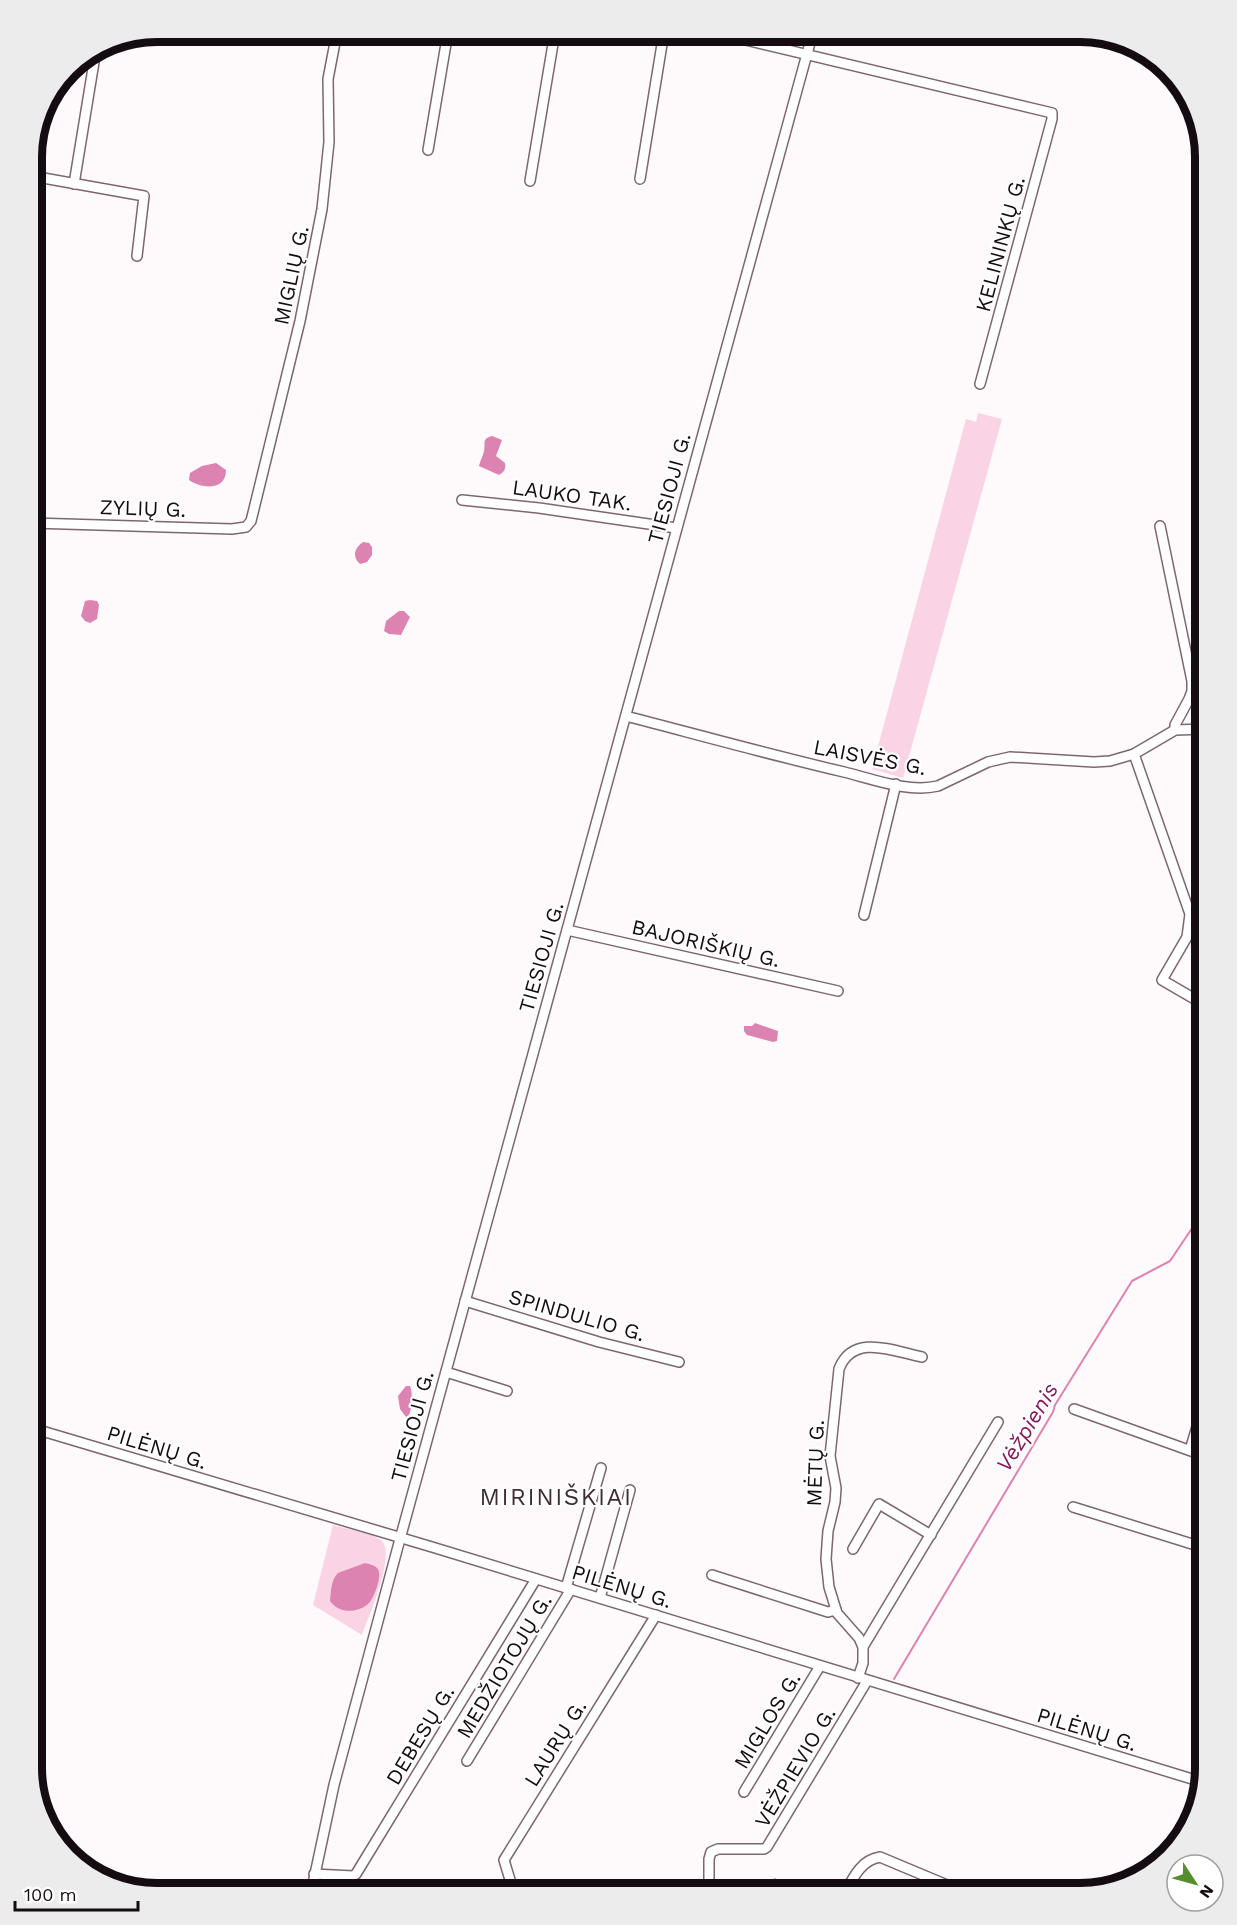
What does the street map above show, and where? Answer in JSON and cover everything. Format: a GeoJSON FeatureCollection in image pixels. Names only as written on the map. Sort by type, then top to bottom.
{"type":"FeatureCollection","features":[{"type":"Feature","properties":{"kind":"street","name":"MIGLIŲ G."},"geometry":{"type":"LineString","coordinates":[[251,521],[300,321],[322,209],[329,142],[328,80],[335,42]]}},
{"type":"Feature","properties":{"kind":"street"},"geometry":{"type":"LineString","coordinates":[[428,150],[446,42]]}},
{"type":"Feature","properties":{"kind":"street"},"geometry":{"type":"LineString","coordinates":[[530,181],[553,42]]}},
{"type":"Feature","properties":{"kind":"street"},"geometry":{"type":"LineString","coordinates":[[640,179],[662,42]]}},
{"type":"Feature","properties":{"kind":"street"},"geometry":{"type":"LineString","coordinates":[[753,42],[806,55]]}},
{"type":"Feature","properties":{"kind":"street","name":"TIESIOJI G."},"geometry":{"type":"LineString","coordinates":[[313,1883],[334,1785],[400,1539],[810,42]]}},
{"type":"Feature","properties":{"kind":"street","name":"KELININKŲ G."},"geometry":{"type":"LineString","coordinates":[[806,55],[1052,113],[980,384]]}},
{"type":"Feature","properties":{"kind":"street"},"geometry":{"type":"LineString","coordinates":[[74,184],[94,60]]}},
{"type":"Feature","properties":{"kind":"street"},"geometry":{"type":"LineString","coordinates":[[42,178],[144,196],[137,256]]}},
{"type":"Feature","properties":{"kind":"street","name":"LAUKO TAK."},"geometry":{"type":"LineString","coordinates":[[462,500],[539,508],[676,528]]}},
{"type":"Feature","properties":{"kind":"street","name":"ZYLIŲ G."},"geometry":{"type":"LineString","coordinates":[[42,523],[232,529],[246,527],[251,521]]}},
{"type":"Feature","properties":{"kind":"street"},"geometry":{"type":"LineString","coordinates":[[1160,526],[1192,691],[1175,725],[1175,730]]}},
{"type":"Feature","properties":{"kind":"street","name":"LAISVĖS G."},"geometry":{"type":"LineString","coordinates":[[626,716],[774,755],[918,788],[938,786],[998,758],[1110,761],[1134,754],[1175,730],[1195,729]]}},
{"type":"Feature","properties":{"kind":"street"},"geometry":{"type":"LineString","coordinates":[[1134,754],[1190,914],[1187,937],[1162,980],[1195,999]]}},
{"type":"Feature","properties":{"kind":"street"},"geometry":{"type":"LineString","coordinates":[[864,915],[896,784]]}},
{"type":"Feature","properties":{"kind":"street","name":"BAJORIŠKIŲ G."},"geometry":{"type":"LineString","coordinates":[[567,930],[838,991]]}},
{"type":"Feature","properties":{"kind":"street","name":"SPINDULIO G."},"geometry":{"type":"LineString","coordinates":[[465,1301],[599,1342],[679,1362]]}},
{"type":"Feature","properties":{"kind":"street","name":"MĖTŲ G."},"geometry":{"type":"LineString","coordinates":[[863,1647],[859,1638],[836,1610],[829,1587],[826,1559],[828,1530],[836,1488],[830,1456],[839,1370],[848,1353],[863,1347],[881,1348],[922,1358]]}},
{"type":"Feature","properties":{"kind":"street"},"geometry":{"type":"LineString","coordinates":[[446,1372],[507,1391]]}},
{"type":"Feature","properties":{"kind":"street"},"geometry":{"type":"LineString","coordinates":[[1074,1409],[1195,1452]]}},
{"type":"Feature","properties":{"kind":"street"},"geometry":{"type":"LineString","coordinates":[[863,1679],[863,1647],[998,1422]]}},
{"type":"Feature","properties":{"kind":"street","name":"PILĖNŲ G."},"geometry":{"type":"LineString","coordinates":[[42,1431],[1194,1780]]}},
{"type":"Feature","properties":{"kind":"street"},"geometry":{"type":"LineString","coordinates":[[1190,1450],[1195,1434]]}},
{"type":"Feature","properties":{"kind":"street","name":"MEDŽIOTOJŲ G."},"geometry":{"type":"LineString","coordinates":[[467,1761],[568,1589],[601,1468]]}},
{"type":"Feature","properties":{"kind":"street"},"geometry":{"type":"LineString","coordinates":[[600,1598],[630,1490]]}},
{"type":"Feature","properties":{"kind":"street"},"geometry":{"type":"LineString","coordinates":[[853,1549],[879,1504],[931,1535]]}},
{"type":"Feature","properties":{"kind":"street"},"geometry":{"type":"LineString","coordinates":[[1073,1507],[1195,1545]]}},
{"type":"Feature","properties":{"kind":"street"},"geometry":{"type":"LineString","coordinates":[[712,1575],[828,1612],[836,1610]]}},
{"type":"Feature","properties":{"kind":"street","name":"DEBESŲ G."},"geometry":{"type":"LineString","coordinates":[[314,1874],[352,1876],[356,1874],[536,1579]]}},
{"type":"Feature","properties":{"kind":"street","name":"LAURŲ G."},"geometry":{"type":"LineString","coordinates":[[510,1883],[504,1860],[656,1615]]}},
{"type":"Feature","properties":{"kind":"street","name":"MIGLOS G."},"geometry":{"type":"LineString","coordinates":[[744,1792],[820,1666]]}},
{"type":"Feature","properties":{"kind":"street","name":"VĖŽPIEVIO G."},"geometry":{"type":"LineString","coordinates":[[710,1883],[711,1852],[767,1847],[863,1679]]}},
{"type":"Feature","properties":{"kind":"street"},"geometry":{"type":"LineString","coordinates":[[851,1883],[861,1867],[868,1861],[880,1857],[942,1883]]}},
{"type":"Feature","properties":{"kind":"shaded area"},"geometry":{"type":"Polygon","coordinates":[[[978,413],[1002,419],[903,778],[872,769],[966,419],[976,422],[978,413]]]}},
{"type":"Feature","properties":{"kind":"shaded area"},"geometry":{"type":"Polygon","coordinates":[[[492,436],[502,440],[496,456],[505,463],[505,467],[499,475],[479,466],[485,440],[492,436]]]}},
{"type":"Feature","properties":{"kind":"shaded area"},"geometry":{"type":"Polygon","coordinates":[[[216,463],[226,470],[225,477],[218,485],[200,485],[189,480],[190,473],[202,466],[216,463]]]}},
{"type":"Feature","properties":{"kind":"shaded area"},"geometry":{"type":"Polygon","coordinates":[[[363,542],[369,543],[372,547],[372,555],[367,562],[360,564],[355,553],[363,542]]]}},
{"type":"Feature","properties":{"kind":"shaded area"},"geometry":{"type":"Polygon","coordinates":[[[85,601],[97,601],[99,605],[97,619],[90,623],[81,616],[85,601]]]}},
{"type":"Feature","properties":{"kind":"shaded area"},"geometry":{"type":"Polygon","coordinates":[[[399,611],[404,611],[410,617],[401,635],[389,634],[384,631],[386,621],[399,611]]]}},
{"type":"Feature","properties":{"kind":"shaded area"},"geometry":{"type":"Polygon","coordinates":[[[755,1023],[778,1031],[777,1041],[747,1035],[744,1026],[752,1026],[755,1023]]]}},
{"type":"Feature","properties":{"kind":"shaded area"},"geometry":{"type":"Polygon","coordinates":[[[406,1386],[410,1386],[412,1396],[410,1412],[406,1417],[400,1409],[398,1396],[406,1386]]]}},
{"type":"Feature","properties":{"kind":"shaded area"},"geometry":{"type":"Polygon","coordinates":[[[333,1525],[378,1538],[385,1548],[386,1559],[380,1587],[362,1635],[313,1605],[333,1525]]]}},
{"type":"Feature","properties":{"kind":"shaded area"},"geometry":{"type":"Polygon","coordinates":[[[365,1563],[378,1569],[379,1573],[373,1598],[368,1604],[353,1611],[342,1610],[333,1605],[330,1601],[332,1586],[338,1573],[365,1563]]]}},
{"type":"Feature","properties":{"kind":"waterway","name":"Vėžpienis"},"geometry":{"type":"LineString","coordinates":[[894,1679],[1053,1412],[1055,1405],[1132,1281],[1170,1261],[1195,1224]]}},
{"type":"Feature","properties":{"kind":"waterway","name":"Vėžpienis"},"geometry":{"type":"LineString","coordinates":[[772,1883],[775,1879]]}},
{"type":"Feature","properties":{"kind":"district","name":"MIRINIŠKIAI"},"geometry":{"type":"Point","coordinates":[556,1497]}}]}
